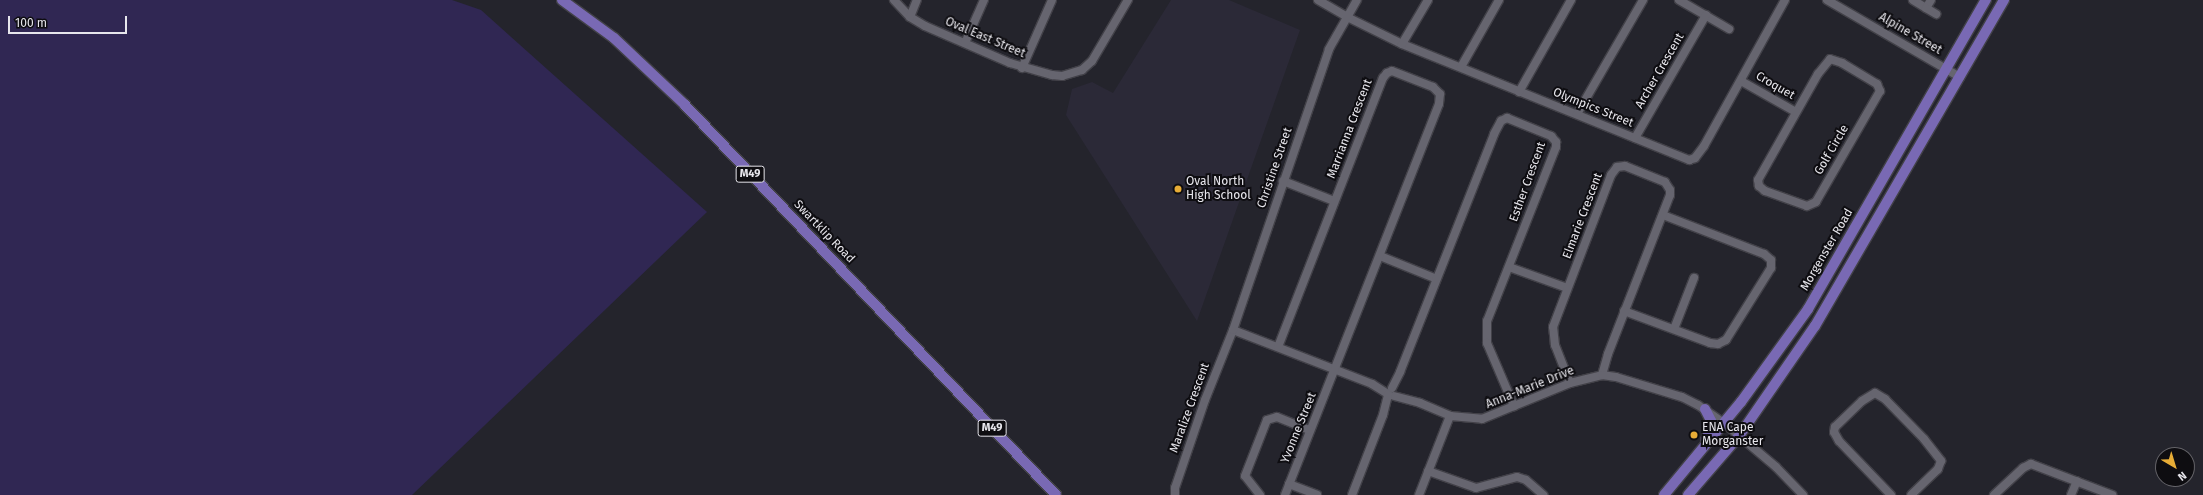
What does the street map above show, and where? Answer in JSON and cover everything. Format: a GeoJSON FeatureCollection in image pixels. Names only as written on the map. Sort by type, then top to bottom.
{"type":"FeatureCollection","features":[{"type":"Feature","properties":{"kind":"main road","name":"Swartklip Road"},"geometry":{"type":"LineString","coordinates":[[562,0],[614,38],[685,105],[1056,495]]}},
{"type":"Feature","properties":{"kind":"main road","name":"Morgenster Road"},"geometry":{"type":"LineString","coordinates":[[1664,495],[1692,464],[1724,423],[1808,309],[1986,0]]}},
{"type":"Feature","properties":{"kind":"main road"},"geometry":{"type":"LineString","coordinates":[[1688,495],[1739,436],[1815,326],[2004,0]]}},
{"type":"Feature","properties":{"kind":"main road"},"geometry":{"type":"LineString","coordinates":[[1692,464],[1710,430],[1711,422],[1705,409]]}},
{"type":"Feature","properties":{"kind":"street","name":"Oval East Street"},"geometry":{"type":"LineString","coordinates":[[894,0],[910,17],[925,26],[1022,68],[1062,76],[1075,73],[1086,67],[1092,61],[1128,0]]}},
{"type":"Feature","properties":{"kind":"street"},"geometry":{"type":"LineString","coordinates":[[910,17],[917,0]]}},
{"type":"Feature","properties":{"kind":"street"},"geometry":{"type":"LineString","coordinates":[[965,43],[984,0]]}},
{"type":"Feature","properties":{"kind":"street"},"geometry":{"type":"LineString","coordinates":[[1022,68],[1052,0]]}},
{"type":"Feature","properties":{"kind":"street","name":"Olympics Street"},"geometry":{"type":"LineString","coordinates":[[1318,0],[1347,17],[1402,44],[1688,160],[1695,158],[1741,81],[1786,0]]}},
{"type":"Feature","properties":{"kind":"street","name":"Christine Street"},"geometry":{"type":"LineString","coordinates":[[1233,330],[1329,49],[1357,0]]}},
{"type":"Feature","properties":{"kind":"street"},"geometry":{"type":"LineString","coordinates":[[1402,44],[1428,0]]}},
{"type":"Feature","properties":{"kind":"street"},"geometry":{"type":"LineString","coordinates":[[1461,67],[1499,0]]}},
{"type":"Feature","properties":{"kind":"street"},"geometry":{"type":"LineString","coordinates":[[1519,92],[1571,0]]}},
{"type":"Feature","properties":{"kind":"street"},"geometry":{"type":"LineString","coordinates":[[1577,114],[1643,0]]}},
{"type":"Feature","properties":{"kind":"street"},"geometry":{"type":"LineString","coordinates":[[1679,0],[1729,29]]}},
{"type":"Feature","properties":{"kind":"street","name":"Alpine Street"},"geometry":{"type":"LineString","coordinates":[[1827,0],[1960,77]]}},
{"type":"Feature","properties":{"kind":"street"},"geometry":{"type":"LineString","coordinates":[[1913,0],[1936,14]]}},
{"type":"Feature","properties":{"kind":"street"},"geometry":{"type":"LineString","coordinates":[[1926,8],[1931,0]]}},
{"type":"Feature","properties":{"kind":"street","name":"Archer Crescent"},"geometry":{"type":"LineString","coordinates":[[1635,138],[1706,15]]}},
{"type":"Feature","properties":{"kind":"street","name":"Golf Circle"},"geometry":{"type":"LineString","coordinates":[[1830,59],[1842,63],[1877,84],[1880,88],[1880,93],[1816,202],[1809,206],[1765,191],[1758,182],[1796,112],[1823,67],[1830,59]]}},
{"type":"Feature","properties":{"kind":"street","name":"Marrianna Crescent"},"geometry":{"type":"LineString","coordinates":[[1278,347],[1334,201],[1385,75],[1390,71],[1395,72],[1438,91],[1440,94],[1439,104],[1335,370]]}},
{"type":"Feature","properties":{"kind":"street","name":"Croquet"},"geometry":{"type":"LineString","coordinates":[[1741,81],[1796,112]]}},
{"type":"Feature","properties":{"kind":"street","name":"Esther Crescent"},"geometry":{"type":"LineString","coordinates":[[1392,392],[1494,134],[1501,121],[1507,118],[1551,136],[1556,142],[1556,147],[1487,321],[1486,334],[1489,350],[1514,406]]}},
{"type":"Feature","properties":{"kind":"street","name":"Elmarie Crescent"},"geometry":{"type":"LineString","coordinates":[[1570,382],[1555,345],[1552,333],[1567,288],[1611,175],[1617,167],[1625,166],[1667,184],[1670,195],[1624,311],[1602,375]]}},
{"type":"Feature","properties":{"kind":"street"},"geometry":{"type":"LineString","coordinates":[[1284,181],[1334,201]]}},
{"type":"Feature","properties":{"kind":"street"},"geometry":{"type":"LineString","coordinates":[[1624,311],[1713,344],[1726,340],[1768,275],[1772,265],[1769,258],[1764,254],[1663,215]]}},
{"type":"Feature","properties":{"kind":"street"},"geometry":{"type":"LineString","coordinates":[[1380,256],[1437,278]]}},
{"type":"Feature","properties":{"kind":"street"},"geometry":{"type":"LineString","coordinates":[[1509,267],[1567,288]]}},
{"type":"Feature","properties":{"kind":"street"},"geometry":{"type":"LineString","coordinates":[[1674,329],[1694,278]]}},
{"type":"Feature","properties":{"kind":"street","name":"Anna-Marie Drive"},"geometry":{"type":"LineString","coordinates":[[1233,330],[1450,416],[1482,419],[1570,382],[1602,375],[1622,378],[1682,397],[1705,409],[1776,467],[1803,495]]}},
{"type":"Feature","properties":{"kind":"street","name":"Maralize Crescent"},"geometry":{"type":"LineString","coordinates":[[1175,495],[1175,488],[1205,400],[1233,330]]}},
{"type":"Feature","properties":{"kind":"street","name":"Yvonne Street"},"geometry":{"type":"LineString","coordinates":[[1285,495],[1335,370]]}},
{"type":"Feature","properties":{"kind":"street"},"geometry":{"type":"LineString","coordinates":[[1352,495],[1392,392]]}},
{"type":"Feature","properties":{"kind":"street"},"geometry":{"type":"LineString","coordinates":[[1891,495],[1839,440],[1834,432],[1835,427],[1862,401],[1875,393],[1886,399],[1924,439],[1941,461],[1938,469],[1911,495]]}},
{"type":"Feature","properties":{"kind":"street"},"geometry":{"type":"LineString","coordinates":[[1419,495],[1450,416]]}},
{"type":"Feature","properties":{"kind":"street"},"geometry":{"type":"LineString","coordinates":[[1260,495],[1245,476],[1267,420],[1277,417],[1310,430]]}},
{"type":"Feature","properties":{"kind":"street"},"geometry":{"type":"LineString","coordinates":[[1994,495],[2023,468],[2031,464],[2112,495]]}},
{"type":"Feature","properties":{"kind":"street"},"geometry":{"type":"LineString","coordinates":[[1428,471],[1476,488],[1518,477],[1526,480],[1543,495]]}},
{"type":"Feature","properties":{"kind":"street"},"geometry":{"type":"LineString","coordinates":[[2071,495],[2077,481]]}},
{"type":"Feature","properties":{"kind":"street"},"geometry":{"type":"LineString","coordinates":[[1289,484],[1317,495]]}},
{"type":"Feature","properties":{"kind":"shaded area"},"geometry":{"type":"Polygon","coordinates":[[[0,0],[452,0],[481,10],[707,212],[412,495],[0,495],[0,0]]]}},
{"type":"Feature","properties":{"kind":"shaded area","name":"Oval North High School"},"geometry":{"type":"Polygon","coordinates":[[[1171,0],[1229,0],[1300,30],[1197,321],[1066,115],[1072,89],[1092,82],[1113,93],[1171,0]]]}},
{"type":"Feature","properties":{"kind":"place","name":"Oval North High School"},"geometry":{"type":"Point","coordinates":[1178,189]}},
{"type":"Feature","properties":{"kind":"place","name":"ENA Cape Morganster"},"geometry":{"type":"Point","coordinates":[1694,435]}}]}
